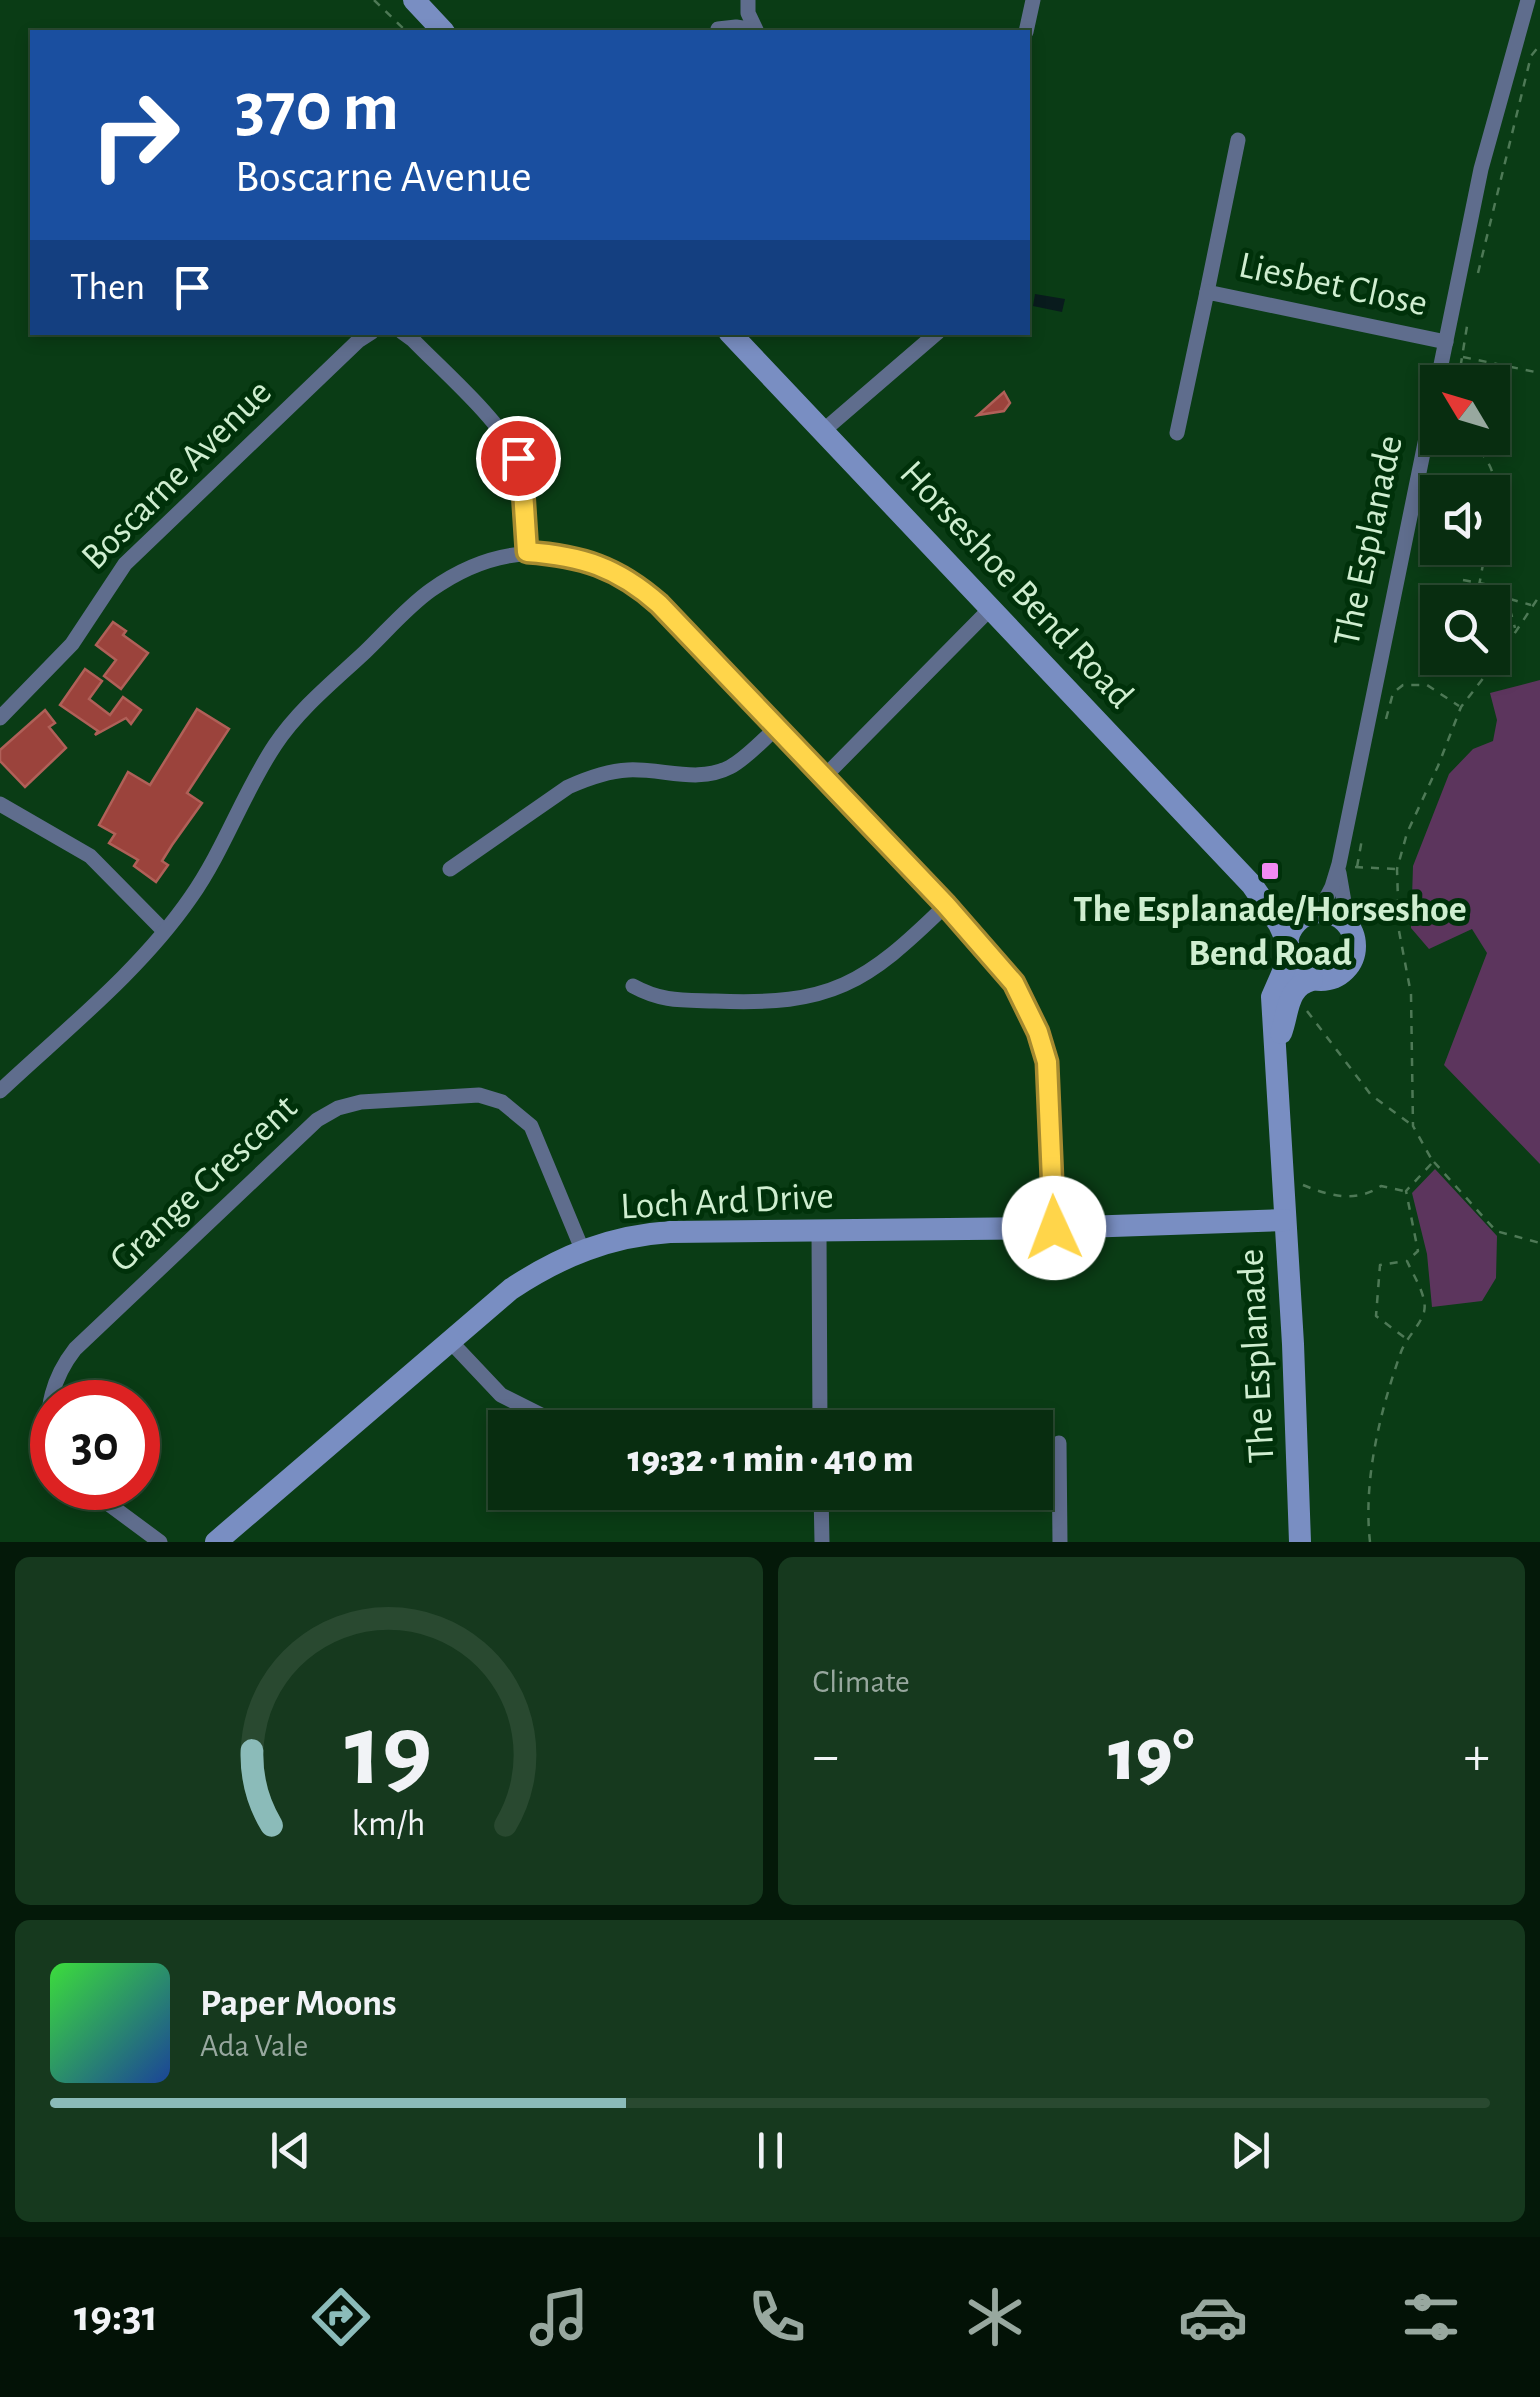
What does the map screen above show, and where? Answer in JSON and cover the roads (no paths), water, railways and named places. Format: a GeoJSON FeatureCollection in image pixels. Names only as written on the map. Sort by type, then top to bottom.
{"type":"FeatureCollection","features":[{"type":"Feature","properties":{"kind":"street"},"geometry":{"type":"LineString","coordinates":[[414,0],[442,30]]}},
{"type":"Feature","properties":{"kind":"street"},"geometry":{"type":"LineString","coordinates":[[748,0],[756,30]]}},
{"type":"Feature","properties":{"kind":"street"},"geometry":{"type":"LineString","coordinates":[[1026,30],[1033,0]]}},
{"type":"Feature","properties":{"kind":"street","name":"The Esplanade"},"geometry":{"type":"LineString","coordinates":[[1310,915],[1332,887],[1339,864],[1481,170],[1528,0]]}},
{"type":"Feature","properties":{"kind":"street"},"geometry":{"type":"LineString","coordinates":[[718,29],[751,30]]}},
{"type":"Feature","properties":{"kind":"street","name":"Liesbet Close"},"geometry":{"type":"LineString","coordinates":[[1177,433],[1238,140]]}},
{"type":"Feature","properties":{"kind":"street","name":"Liesbet Close"},"geometry":{"type":"LineString","coordinates":[[1207,292],[1446,342]]}},
{"type":"Feature","properties":{"kind":"street","name":"Boscarne Avenue"},"geometry":{"type":"LineString","coordinates":[[0,718],[72,644],[124,564],[367,335]]}},
{"type":"Feature","properties":{"kind":"street"},"geometry":{"type":"LineString","coordinates":[[406,335],[488,419],[518,458],[527,552]]}},
{"type":"Feature","properties":{"kind":"street","name":"Horseshoe Bend Road"},"geometry":{"type":"LineString","coordinates":[[732,335],[1252,886],[1279,924],[1288,951]]}},
{"type":"Feature","properties":{"kind":"street"},"geometry":{"type":"LineString","coordinates":[[823,432],[935,335]]}},
{"type":"Feature","properties":{"kind":"street"},"geometry":{"type":"LineString","coordinates":[[0,1091],[143,956],[193,896],[277,742],[308,706],[430,590],[480,564],[527,552],[584,560],[612,569],[636,584],[825,776],[1014,983],[1038,1032],[1047,1062],[1054,1228]]}},
{"type":"Feature","properties":{"kind":"street"},"geometry":{"type":"LineString","coordinates":[[825,776],[989,610]]}},
{"type":"Feature","properties":{"kind":"street"},"geometry":{"type":"LineString","coordinates":[[450,869],[568,787],[589,778],[632,770],[688,775],[729,768],[778,727]]}},
{"type":"Feature","properties":{"kind":"street"},"geometry":{"type":"LineString","coordinates":[[0,804],[90,856],[164,931]]}},
{"type":"Feature","properties":{"kind":"street","name":"The Esplanade"},"geometry":{"type":"LineString","coordinates":[[1339,864],[1348,925]]}},
{"type":"Feature","properties":{"kind":"street","name":"Horseshoe Bend Road"},"geometry":{"type":"LineString","coordinates":[[1252,886],[1310,915]]}},
{"type":"Feature","properties":{"kind":"street"},"geometry":{"type":"LineString","coordinates":[[634,986],[656,998],[755,1003],[839,989],[875,970],[946,905]]}},
{"type":"Feature","properties":{"kind":"street"},"geometry":{"type":"LineString","coordinates":[[1310,915],[1336,916],[1348,925],[1354,940],[1350,962],[1332,978],[1312,980],[1304,976],[1288,951],[1290,934],[1310,915]]}},
{"type":"Feature","properties":{"kind":"street","name":"The Esplanade"},"geometry":{"type":"LineString","coordinates":[[1288,951],[1272,998],[1300,1542]]}},
{"type":"Feature","properties":{"kind":"street","name":"The Esplanade"},"geometry":{"type":"LineString","coordinates":[[1276,1047],[1292,994],[1303,982],[1312,980]]}},
{"type":"Feature","properties":{"kind":"street","name":"Grange Crescent"},"geometry":{"type":"LineString","coordinates":[[57,1380],[75,1349],[317,1120],[338,1108],[361,1102],[468,1095],[502,1102],[531,1126],[582,1250]]}},
{"type":"Feature","properties":{"kind":"street","name":"Loch Ard Drive"},"geometry":{"type":"LineString","coordinates":[[216,1542],[511,1288],[582,1250],[639,1234],[1285,1220]]}},
{"type":"Feature","properties":{"kind":"street"},"geometry":{"type":"LineString","coordinates":[[820,1232],[820,1410]]}},
{"type":"Feature","properties":{"kind":"street"},"geometry":{"type":"LineString","coordinates":[[450,1341],[501,1395],[531,1410]]}},
{"type":"Feature","properties":{"kind":"street"},"geometry":{"type":"LineString","coordinates":[[1059,1443],[1060,1542]]}},
{"type":"Feature","properties":{"kind":"street"},"geometry":{"type":"LineString","coordinates":[[117,1510],[160,1542]]}},
{"type":"Feature","properties":{"kind":"street"},"geometry":{"type":"LineString","coordinates":[[821,1510],[822,1542]]}},
{"type":"Feature","properties":{"kind":"place","name":"The Esplanade/Horseshoe Bend Road"},"geometry":{"type":"Point","coordinates":[1270,871]}}]}
